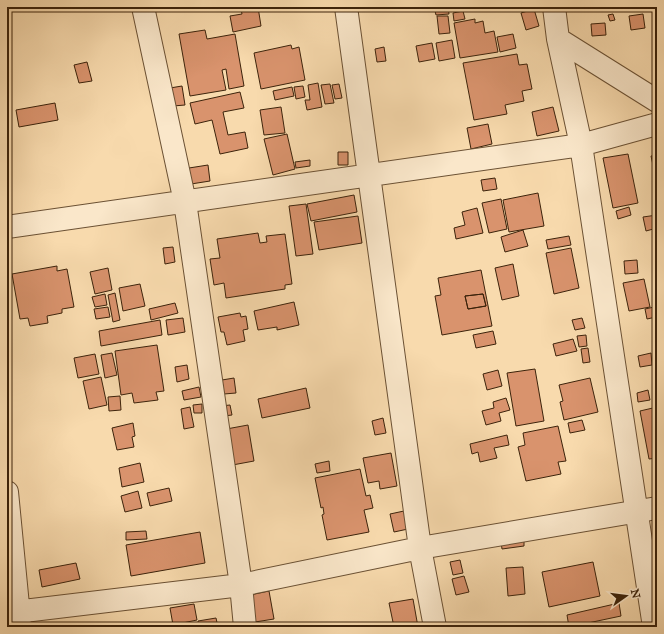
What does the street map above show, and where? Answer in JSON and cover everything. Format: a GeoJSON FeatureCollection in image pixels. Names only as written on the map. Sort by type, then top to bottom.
{"type":"FeatureCollection","features":[{"type":"Feature","properties":{"kind":"street"},"geometry":{"type":"LineString","coordinates":[[143,7],[185,202],[241,585],[244,627]]}},
{"type":"Feature","properties":{"kind":"street"},"geometry":{"type":"LineString","coordinates":[[346,7],[420,548],[435,627]]}},
{"type":"Feature","properties":{"kind":"street"},"geometry":{"type":"LineString","coordinates":[[554,7],[558,39],[581,145],[647,510],[654,627]]}},
{"type":"Feature","properties":{"kind":"street"},"geometry":{"type":"LineString","coordinates":[[558,39],[657,101]]}},
{"type":"Feature","properties":{"kind":"street"},"geometry":{"type":"LineString","coordinates":[[7,227],[581,145],[657,124]]}},
{"type":"Feature","properties":{"kind":"street"},"geometry":{"type":"LineString","coordinates":[[7,492],[15,617],[241,585],[420,548],[647,510]]}},
{"type":"Feature","properties":{"kind":"building"},"geometry":{"type":"Polygon","coordinates":[[[258,7],[261,26],[233,32],[230,16],[242,14],[241,9],[258,7]]]}},
{"type":"Feature","properties":{"kind":"building"},"geometry":{"type":"Polygon","coordinates":[[[434,7],[448,7],[449,14],[436,15],[434,7]]]}},
{"type":"Feature","properties":{"kind":"building"},"geometry":{"type":"Polygon","coordinates":[[[451,7],[471,7],[471,8],[452,10],[451,7]]]}},
{"type":"Feature","properties":{"kind":"building"},"geometry":{"type":"Polygon","coordinates":[[[652,7],[657,7],[657,23],[654,23],[652,7]]]}},
{"type":"Feature","properties":{"kind":"building"},"geometry":{"type":"Polygon","coordinates":[[[534,9],[539,26],[526,30],[521,13],[534,9]]]}},
{"type":"Feature","properties":{"kind":"building"},"geometry":{"type":"Polygon","coordinates":[[[463,11],[465,19],[454,21],[453,13],[463,11]]]}},
{"type":"Feature","properties":{"kind":"building"},"geometry":{"type":"Polygon","coordinates":[[[613,14],[615,20],[610,21],[608,15],[613,14]]]}},
{"type":"Feature","properties":{"kind":"building"},"geometry":{"type":"Polygon","coordinates":[[[643,14],[645,28],[631,30],[629,16],[643,14]]]}},
{"type":"Feature","properties":{"kind":"building"},"geometry":{"type":"Polygon","coordinates":[[[437,16],[448,16],[450,33],[439,34],[437,16]]]}},
{"type":"Feature","properties":{"kind":"building"},"geometry":{"type":"Polygon","coordinates":[[[475,19],[475,23],[483,21],[485,33],[494,31],[498,52],[460,58],[454,23],[475,19]]]}},
{"type":"Feature","properties":{"kind":"building"},"geometry":{"type":"Polygon","coordinates":[[[605,23],[606,35],[592,36],[591,24],[605,23]]]}},
{"type":"Feature","properties":{"kind":"building"},"geometry":{"type":"Polygon","coordinates":[[[205,30],[207,39],[235,34],[244,86],[229,89],[226,69],[222,70],[226,90],[190,96],[179,34],[205,30]]]}},
{"type":"Feature","properties":{"kind":"building"},"geometry":{"type":"Polygon","coordinates":[[[513,34],[516,48],[500,52],[497,37],[513,34]]]}},
{"type":"Feature","properties":{"kind":"building"},"geometry":{"type":"Polygon","coordinates":[[[452,40],[455,58],[439,61],[436,43],[452,40]]]}},
{"type":"Feature","properties":{"kind":"building"},"geometry":{"type":"Polygon","coordinates":[[[432,43],[435,59],[419,62],[416,46],[432,43]]]}},
{"type":"Feature","properties":{"kind":"building"},"geometry":{"type":"Polygon","coordinates":[[[291,45],[292,49],[299,47],[305,80],[261,89],[254,53],[291,45]]]}},
{"type":"Feature","properties":{"kind":"building"},"geometry":{"type":"Polygon","coordinates":[[[384,47],[386,61],[377,62],[375,49],[384,47]]]}},
{"type":"Feature","properties":{"kind":"building"},"geometry":{"type":"Polygon","coordinates":[[[517,54],[519,65],[527,64],[532,89],[522,91],[524,101],[505,105],[507,114],[474,120],[463,63],[517,54]]]}},
{"type":"Feature","properties":{"kind":"building"},"geometry":{"type":"Polygon","coordinates":[[[87,62],[92,81],[79,83],[74,65],[87,62]]]}},
{"type":"Feature","properties":{"kind":"building"},"geometry":{"type":"Polygon","coordinates":[[[318,83],[322,107],[307,110],[305,100],[310,100],[308,85],[318,83]]]}},
{"type":"Feature","properties":{"kind":"building"},"geometry":{"type":"Polygon","coordinates":[[[330,84],[334,103],[325,104],[321,85],[330,84]]]}},
{"type":"Feature","properties":{"kind":"building"},"geometry":{"type":"Polygon","coordinates":[[[339,84],[342,98],[335,99],[332,85],[339,84]]]}},
{"type":"Feature","properties":{"kind":"building"},"geometry":{"type":"Polygon","coordinates":[[[182,86],[185,105],[173,106],[170,88],[182,86]]]}},
{"type":"Feature","properties":{"kind":"building"},"geometry":{"type":"Polygon","coordinates":[[[303,86],[305,97],[296,99],[294,87],[303,86]]]}},
{"type":"Feature","properties":{"kind":"building"},"geometry":{"type":"Polygon","coordinates":[[[292,87],[294,96],[275,100],[273,91],[292,87]]]}},
{"type":"Feature","properties":{"kind":"building"},"geometry":{"type":"Polygon","coordinates":[[[240,92],[244,108],[223,112],[228,135],[245,132],[248,148],[220,154],[212,120],[195,124],[190,103],[240,92]]]}},
{"type":"Feature","properties":{"kind":"building"},"geometry":{"type":"Polygon","coordinates":[[[55,103],[58,120],[19,127],[16,110],[55,103]]]}},
{"type":"Feature","properties":{"kind":"building"},"geometry":{"type":"Polygon","coordinates":[[[281,107],[285,133],[264,135],[260,110],[281,107]]]}},
{"type":"Feature","properties":{"kind":"building"},"geometry":{"type":"Polygon","coordinates":[[[553,107],[559,131],[537,136],[532,112],[553,107]]]}},
{"type":"Feature","properties":{"kind":"building"},"geometry":{"type":"Polygon","coordinates":[[[488,124],[492,144],[471,149],[467,128],[488,124]]]}},
{"type":"Feature","properties":{"kind":"building"},"geometry":{"type":"Polygon","coordinates":[[[287,134],[295,169],[273,175],[264,139],[287,134]]]}},
{"type":"Feature","properties":{"kind":"building"},"geometry":{"type":"Polygon","coordinates":[[[338,152],[348,152],[348,165],[338,165],[338,152]]]}},
{"type":"Feature","properties":{"kind":"building"},"geometry":{"type":"Polygon","coordinates":[[[628,154],[638,203],[613,208],[603,158],[628,154]]]}},
{"type":"Feature","properties":{"kind":"building"},"geometry":{"type":"Polygon","coordinates":[[[657,155],[657,169],[654,170],[651,156],[657,155]]]}},
{"type":"Feature","properties":{"kind":"building"},"geometry":{"type":"Polygon","coordinates":[[[310,160],[310,166],[296,168],[295,162],[310,160]]]}},
{"type":"Feature","properties":{"kind":"building"},"geometry":{"type":"Polygon","coordinates":[[[208,165],[210,181],[191,184],[189,168],[208,165]]]}},
{"type":"Feature","properties":{"kind":"building"},"geometry":{"type":"Polygon","coordinates":[[[495,178],[497,189],[483,191],[481,180],[495,178]]]}},
{"type":"Feature","properties":{"kind":"building"},"geometry":{"type":"Polygon","coordinates":[[[538,193],[544,226],[509,232],[503,200],[538,193]]]}},
{"type":"Feature","properties":{"kind":"building"},"geometry":{"type":"Polygon","coordinates":[[[354,195],[357,212],[311,221],[307,204],[354,195]]]}},
{"type":"Feature","properties":{"kind":"building"},"geometry":{"type":"Polygon","coordinates":[[[9,197],[12,218],[7,218],[7,198],[9,197]]]}},
{"type":"Feature","properties":{"kind":"building"},"geometry":{"type":"Polygon","coordinates":[[[501,199],[507,229],[489,233],[482,203],[501,199]]]}},
{"type":"Feature","properties":{"kind":"building"},"geometry":{"type":"Polygon","coordinates":[[[306,204],[313,254],[296,256],[289,206],[306,204]]]}},
{"type":"Feature","properties":{"kind":"building"},"geometry":{"type":"Polygon","coordinates":[[[629,207],[631,215],[618,219],[616,211],[629,207]]]}},
{"type":"Feature","properties":{"kind":"building"},"geometry":{"type":"Polygon","coordinates":[[[477,208],[483,233],[456,239],[454,228],[465,225],[462,212],[477,208]]]}},
{"type":"Feature","properties":{"kind":"building"},"geometry":{"type":"Polygon","coordinates":[[[657,215],[657,228],[646,231],[643,217],[657,215]]]}},
{"type":"Feature","properties":{"kind":"building"},"geometry":{"type":"Polygon","coordinates":[[[358,216],[362,243],[319,250],[314,222],[358,216]]]}},
{"type":"Feature","properties":{"kind":"building"},"geometry":{"type":"Polygon","coordinates":[[[523,230],[528,246],[505,252],[501,237],[523,230]]]}},
{"type":"Feature","properties":{"kind":"building"},"geometry":{"type":"Polygon","coordinates":[[[258,233],[260,243],[267,242],[266,236],[285,234],[292,284],[285,285],[285,289],[226,298],[224,283],[214,285],[210,259],[220,258],[217,239],[258,233]]]}},
{"type":"Feature","properties":{"kind":"building"},"geometry":{"type":"Polygon","coordinates":[[[569,236],[571,245],[548,249],[546,240],[569,236]]]}},
{"type":"Feature","properties":{"kind":"building"},"geometry":{"type":"Polygon","coordinates":[[[173,247],[175,262],[165,264],[163,248],[173,247]]]}},
{"type":"Feature","properties":{"kind":"building"},"geometry":{"type":"Polygon","coordinates":[[[571,248],[579,288],[554,294],[546,253],[571,248]]]}},
{"type":"Feature","properties":{"kind":"building"},"geometry":{"type":"Polygon","coordinates":[[[657,254],[657,272],[653,255],[657,254]]]}},
{"type":"Feature","properties":{"kind":"building"},"geometry":{"type":"Polygon","coordinates":[[[637,260],[638,273],[625,274],[624,261],[637,260]]]}},
{"type":"Feature","properties":{"kind":"building"},"geometry":{"type":"Polygon","coordinates":[[[513,264],[519,296],[502,300],[495,268],[513,264]]]}},
{"type":"Feature","properties":{"kind":"building"},"geometry":{"type":"Polygon","coordinates":[[[57,266],[57,271],[67,269],[74,307],[62,309],[62,313],[47,316],[48,323],[30,326],[28,318],[20,319],[12,274],[57,266]]]}},
{"type":"Feature","properties":{"kind":"building"},"geometry":{"type":"Polygon","coordinates":[[[108,268],[112,290],[95,294],[90,272],[108,268]]]}},
{"type":"Feature","properties":{"kind":"building"},"geometry":{"type":"Polygon","coordinates":[[[481,270],[492,326],[442,335],[435,296],[441,295],[438,278],[481,270]],[[483,294],[465,296],[468,309],[486,306],[483,294]]]}},
{"type":"Feature","properties":{"kind":"building"},"geometry":{"type":"Polygon","coordinates":[[[644,279],[650,307],[629,311],[623,283],[644,279]]]}},
{"type":"Feature","properties":{"kind":"building"},"geometry":{"type":"Polygon","coordinates":[[[140,284],[145,306],[123,311],[119,288],[140,284]]]}},
{"type":"Feature","properties":{"kind":"building"},"geometry":{"type":"Polygon","coordinates":[[[115,293],[120,320],[113,322],[108,295],[115,293]]]}},
{"type":"Feature","properties":{"kind":"building"},"geometry":{"type":"Polygon","coordinates":[[[105,294],[107,305],[95,307],[92,297],[105,294]]]}},
{"type":"Feature","properties":{"kind":"building"},"geometry":{"type":"Polygon","coordinates":[[[483,294],[486,306],[468,309],[465,296],[483,294]]]}},
{"type":"Feature","properties":{"kind":"building"},"geometry":{"type":"Polygon","coordinates":[[[294,302],[299,325],[277,330],[277,327],[258,330],[254,311],[294,302]]]}},
{"type":"Feature","properties":{"kind":"building"},"geometry":{"type":"Polygon","coordinates":[[[175,303],[178,313],[151,320],[149,309],[175,303]]]}},
{"type":"Feature","properties":{"kind":"building"},"geometry":{"type":"Polygon","coordinates":[[[108,307],[110,317],[96,319],[94,309],[108,307]]]}},
{"type":"Feature","properties":{"kind":"building"},"geometry":{"type":"Polygon","coordinates":[[[654,307],[656,317],[647,319],[645,309],[654,307]]]}},
{"type":"Feature","properties":{"kind":"building"},"geometry":{"type":"Polygon","coordinates":[[[240,313],[241,317],[246,316],[248,329],[243,330],[245,341],[227,345],[224,332],[221,332],[218,317],[240,313]]]}},
{"type":"Feature","properties":{"kind":"building"},"geometry":{"type":"Polygon","coordinates":[[[183,318],[185,332],[168,335],[166,320],[183,318]]]}},
{"type":"Feature","properties":{"kind":"building"},"geometry":{"type":"Polygon","coordinates":[[[582,318],[585,328],[575,330],[572,320],[582,318]]]}},
{"type":"Feature","properties":{"kind":"building"},"geometry":{"type":"Polygon","coordinates":[[[160,320],[162,335],[101,346],[99,331],[160,320]]]}},
{"type":"Feature","properties":{"kind":"building"},"geometry":{"type":"Polygon","coordinates":[[[493,331],[496,344],[476,348],[473,335],[493,331]]]}},
{"type":"Feature","properties":{"kind":"building"},"geometry":{"type":"Polygon","coordinates":[[[586,335],[587,346],[579,347],[577,336],[586,335]]]}},
{"type":"Feature","properties":{"kind":"building"},"geometry":{"type":"Polygon","coordinates":[[[573,339],[577,351],[556,356],[553,344],[573,339]]]}},
{"type":"Feature","properties":{"kind":"building"},"geometry":{"type":"Polygon","coordinates":[[[157,345],[164,391],[156,392],[158,400],[134,403],[132,393],[121,395],[115,351],[157,345]]]}},
{"type":"Feature","properties":{"kind":"building"},"geometry":{"type":"Polygon","coordinates":[[[588,348],[590,362],[583,363],[581,349],[588,348]]]}},
{"type":"Feature","properties":{"kind":"building"},"geometry":{"type":"Polygon","coordinates":[[[112,353],[117,375],[105,378],[101,355],[112,353]]]}},
{"type":"Feature","properties":{"kind":"building"},"geometry":{"type":"Polygon","coordinates":[[[651,353],[652,365],[640,367],[638,356],[651,353]]]}},
{"type":"Feature","properties":{"kind":"building"},"geometry":{"type":"Polygon","coordinates":[[[95,354],[99,374],[78,378],[74,358],[95,354]]]}},
{"type":"Feature","properties":{"kind":"building"},"geometry":{"type":"Polygon","coordinates":[[[187,365],[189,379],[177,382],[175,367],[187,365]]]}},
{"type":"Feature","properties":{"kind":"building"},"geometry":{"type":"Polygon","coordinates":[[[535,369],[544,421],[516,426],[507,373],[535,369]]]}},
{"type":"Feature","properties":{"kind":"building"},"geometry":{"type":"Polygon","coordinates":[[[498,370],[502,386],[487,390],[483,374],[498,370]]]}},
{"type":"Feature","properties":{"kind":"building"},"geometry":{"type":"Polygon","coordinates":[[[101,377],[107,405],[89,409],[83,381],[101,377]]]}},
{"type":"Feature","properties":{"kind":"building"},"geometry":{"type":"Polygon","coordinates":[[[234,378],[236,393],[224,394],[222,380],[234,378]]]}},
{"type":"Feature","properties":{"kind":"building"},"geometry":{"type":"Polygon","coordinates":[[[590,378],[598,412],[564,420],[560,402],[563,401],[559,385],[590,378]]]}},
{"type":"Feature","properties":{"kind":"building"},"geometry":{"type":"Polygon","coordinates":[[[199,387],[201,397],[184,400],[182,391],[199,387]]]}},
{"type":"Feature","properties":{"kind":"building"},"geometry":{"type":"Polygon","coordinates":[[[306,388],[310,408],[262,418],[258,399],[306,388]]]}},
{"type":"Feature","properties":{"kind":"building"},"geometry":{"type":"Polygon","coordinates":[[[648,390],[650,400],[638,402],[637,393],[648,390]]]}},
{"type":"Feature","properties":{"kind":"building"},"geometry":{"type":"Polygon","coordinates":[[[120,396],[121,410],[109,411],[108,397],[120,396]]]}},
{"type":"Feature","properties":{"kind":"building"},"geometry":{"type":"Polygon","coordinates":[[[506,398],[510,410],[499,413],[501,421],[486,425],[482,411],[494,408],[493,402],[506,398]]]}},
{"type":"Feature","properties":{"kind":"building"},"geometry":{"type":"Polygon","coordinates":[[[202,404],[202,413],[194,413],[193,405],[202,404]]]}},
{"type":"Feature","properties":{"kind":"building"},"geometry":{"type":"Polygon","coordinates":[[[230,405],[232,415],[224,416],[221,406],[230,405]]]}},
{"type":"Feature","properties":{"kind":"building"},"geometry":{"type":"Polygon","coordinates":[[[190,407],[194,427],[184,429],[181,409],[190,407]]]}},
{"type":"Feature","properties":{"kind":"building"},"geometry":{"type":"Polygon","coordinates":[[[657,407],[657,458],[649,459],[640,411],[657,407]]]}},
{"type":"Feature","properties":{"kind":"building"},"geometry":{"type":"Polygon","coordinates":[[[383,418],[386,433],[375,435],[372,421],[383,418]]]}},
{"type":"Feature","properties":{"kind":"building"},"geometry":{"type":"Polygon","coordinates":[[[582,420],[585,430],[570,433],[568,423],[582,420]]]}},
{"type":"Feature","properties":{"kind":"building"},"geometry":{"type":"Polygon","coordinates":[[[133,423],[135,436],[132,437],[134,447],[117,450],[112,428],[133,423]]]}},
{"type":"Feature","properties":{"kind":"building"},"geometry":{"type":"Polygon","coordinates":[[[248,425],[254,461],[227,466],[221,430],[248,425]]]}},
{"type":"Feature","properties":{"kind":"building"},"geometry":{"type":"Polygon","coordinates":[[[558,426],[566,461],[558,462],[561,474],[526,481],[518,447],[525,445],[523,433],[558,426]]]}},
{"type":"Feature","properties":{"kind":"building"},"geometry":{"type":"Polygon","coordinates":[[[507,435],[509,445],[494,448],[497,458],[480,462],[478,452],[472,454],[470,444],[507,435]]]}},
{"type":"Feature","properties":{"kind":"building"},"geometry":{"type":"Polygon","coordinates":[[[391,453],[397,486],[380,489],[379,481],[368,483],[363,458],[391,453]]]}},
{"type":"Feature","properties":{"kind":"building"},"geometry":{"type":"Polygon","coordinates":[[[329,461],[330,471],[317,473],[315,464],[329,461]]]}},
{"type":"Feature","properties":{"kind":"building"},"geometry":{"type":"Polygon","coordinates":[[[140,463],[144,482],[122,487],[119,468],[140,463]]]}},
{"type":"Feature","properties":{"kind":"building"},"geometry":{"type":"Polygon","coordinates":[[[360,469],[366,496],[370,495],[373,508],[364,510],[369,532],[327,540],[322,515],[324,514],[323,507],[321,508],[315,478],[360,469]]]}},
{"type":"Feature","properties":{"kind":"building"},"geometry":{"type":"Polygon","coordinates":[[[169,488],[172,501],[150,506],[147,493],[169,488]]]}},
{"type":"Feature","properties":{"kind":"building"},"geometry":{"type":"Polygon","coordinates":[[[138,491],[142,508],[125,512],[121,496],[138,491]]]}},
{"type":"Feature","properties":{"kind":"building"},"geometry":{"type":"Polygon","coordinates":[[[404,511],[408,529],[394,532],[390,514],[404,511]]]}},
{"type":"Feature","properties":{"kind":"building"},"geometry":{"type":"Polygon","coordinates":[[[146,531],[147,539],[126,540],[126,532],[146,531]]]}},
{"type":"Feature","properties":{"kind":"building"},"geometry":{"type":"Polygon","coordinates":[[[200,532],[205,563],[131,576],[126,545],[200,532]]]}},
{"type":"Feature","properties":{"kind":"building"},"geometry":{"type":"Polygon","coordinates":[[[524,539],[524,546],[502,549],[501,542],[524,539]]]}},
{"type":"Feature","properties":{"kind":"building"},"geometry":{"type":"Polygon","coordinates":[[[460,560],[463,573],[453,575],[450,562],[460,560]]]}},
{"type":"Feature","properties":{"kind":"building"},"geometry":{"type":"Polygon","coordinates":[[[593,562],[600,596],[549,607],[542,572],[593,562]]]}},
{"type":"Feature","properties":{"kind":"building"},"geometry":{"type":"Polygon","coordinates":[[[76,563],[80,579],[42,587],[39,570],[76,563]]]}},
{"type":"Feature","properties":{"kind":"building"},"geometry":{"type":"Polygon","coordinates":[[[523,567],[525,594],[508,596],[506,568],[523,567]]]}},
{"type":"Feature","properties":{"kind":"building"},"geometry":{"type":"Polygon","coordinates":[[[464,576],[469,592],[456,595],[452,579],[464,576]]]}},
{"type":"Feature","properties":{"kind":"building"},"geometry":{"type":"Polygon","coordinates":[[[269,591],[274,619],[255,622],[250,595],[269,591]]]}},
{"type":"Feature","properties":{"kind":"building"},"geometry":{"type":"Polygon","coordinates":[[[413,599],[418,627],[394,627],[389,603],[413,599]]]}},
{"type":"Feature","properties":{"kind":"building"},"geometry":{"type":"Polygon","coordinates":[[[619,603],[621,616],[569,627],[567,615],[619,603]]]}},
{"type":"Feature","properties":{"kind":"building"},"geometry":{"type":"Polygon","coordinates":[[[194,604],[197,620],[173,625],[170,608],[194,604]]]}},
{"type":"Feature","properties":{"kind":"building"},"geometry":{"type":"Polygon","coordinates":[[[216,618],[218,627],[199,627],[198,621],[216,618]]]}}]}
